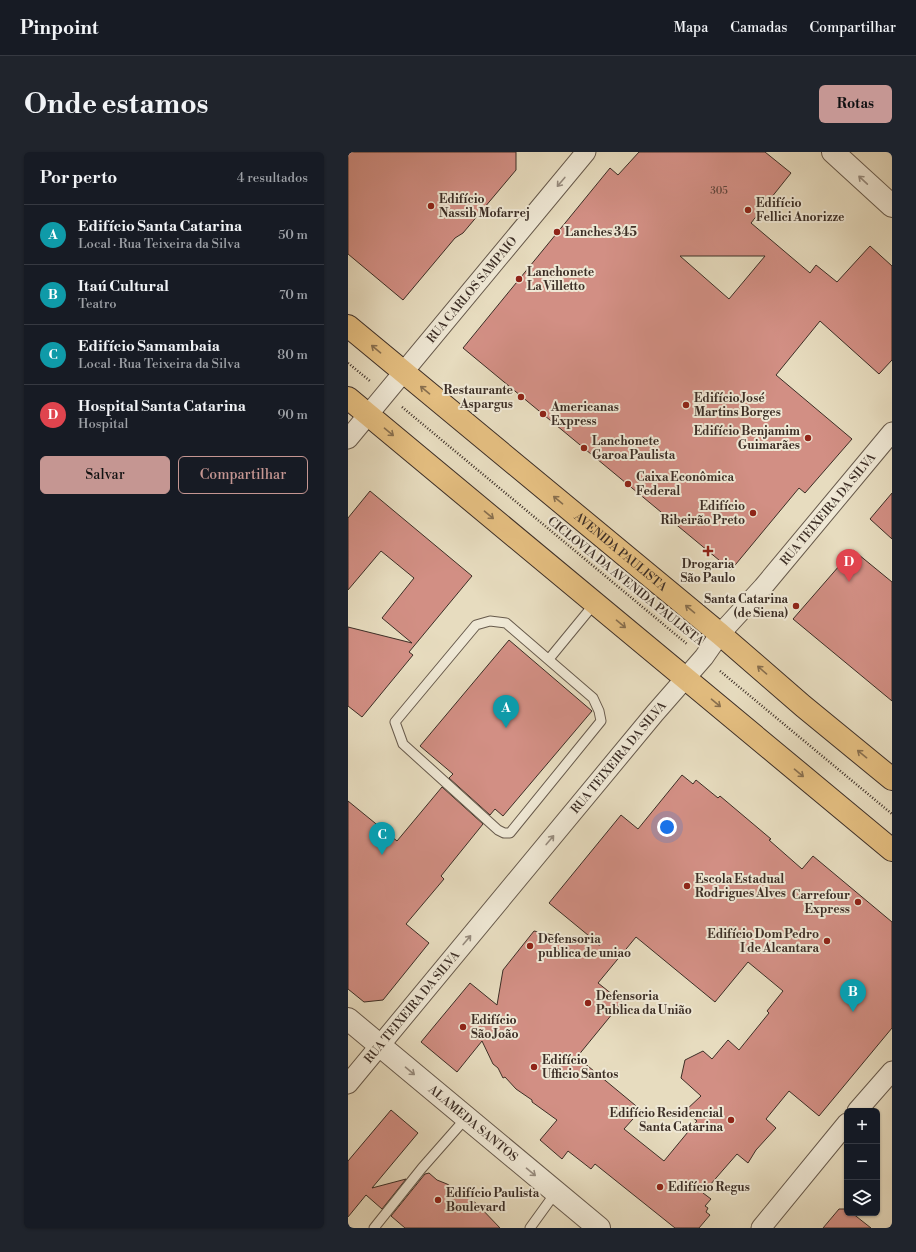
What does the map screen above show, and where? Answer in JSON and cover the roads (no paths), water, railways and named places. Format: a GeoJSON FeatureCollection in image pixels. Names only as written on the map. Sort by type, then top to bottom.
{"type":"FeatureCollection","features":[{"type":"Feature","properties":{"kind":"main road","name":"AVENIDA PAULISTA"},"geometry":{"type":"LineString","coordinates":[[348,326],[720,634],[803,706],[892,779]]}},
{"type":"Feature","properties":{"kind":"main road"},"geometry":{"type":"LineString","coordinates":[[348,398],[892,850]]}},
{"type":"Feature","properties":{"kind":"street","name":"RUA CARLOS SAMPAIO"},"geometry":{"type":"LineString","coordinates":[[348,439],[586,152]]}},
{"type":"Feature","properties":{"kind":"street"},"geometry":{"type":"LineString","coordinates":[[832,152],[892,206]]}},
{"type":"Feature","properties":{"kind":"street","name":"RUA TEIXEIRA DA SILVA"},"geometry":{"type":"LineString","coordinates":[[348,1084],[704,657],[720,634],[763,587],[892,432]]}},
{"type":"Feature","properties":{"kind":"street","name":"ALAMEDA SANTOS"},"geometry":{"type":"LineString","coordinates":[[348,1019],[599,1228]]}},
{"type":"Feature","properties":{"kind":"street"},"geometry":{"type":"LineString","coordinates":[[860,1108],[892,1071]]}},
{"type":"Feature","properties":{"kind":"street"},"geometry":{"type":"LineString","coordinates":[[761,1228],[844,1126]]}},
{"type":"Feature","properties":{"kind":"lane"},"geometry":{"type":"LineString","coordinates":[[549,659],[596,603]]}},
{"type":"Feature","properties":{"kind":"lane"},"geometry":{"type":"LineString","coordinates":[[490,621],[506,623],[549,659],[593,698],[599,711],[601,721],[510,833],[504,833],[498,830],[403,744],[395,722],[476,625],[490,621]]}},
{"type":"Feature","properties":{"kind":"lane"},"geometry":{"type":"LineString","coordinates":[[374,1228],[422,1168],[466,1118]]}},
{"type":"Feature","properties":{"kind":"lane"},"geometry":{"type":"LineString","coordinates":[[530,1228],[556,1192]]}},
{"type":"Feature","properties":{"kind":"place","name":"Edifício Nassib Mofarrej"},"geometry":{"type":"Point","coordinates":[431,206]}},
{"type":"Feature","properties":{"kind":"place","name":"Edifício Fellici Anorizze"},"geometry":{"type":"Point","coordinates":[748,210]}},
{"type":"Feature","properties":{"kind":"place","name":"Lanches 345"},"geometry":{"type":"Point","coordinates":[557,232]}},
{"type":"Feature","properties":{"kind":"place","name":"Lanchonete La Villetto"},"geometry":{"type":"Point","coordinates":[519,279]}},
{"type":"Feature","properties":{"kind":"place","name":"Restaurante Aspargus"},"geometry":{"type":"Point","coordinates":[521,397]}},
{"type":"Feature","properties":{"kind":"place","name":"Edifício José Martins Borges"},"geometry":{"type":"Point","coordinates":[686,405]}},
{"type":"Feature","properties":{"kind":"place","name":"Americanas Express"},"geometry":{"type":"Point","coordinates":[543,414]}},
{"type":"Feature","properties":{"kind":"place","name":"Edifício Benjamim Guimarães"},"geometry":{"type":"Point","coordinates":[808,438]}},
{"type":"Feature","properties":{"kind":"place","name":"Lanchonete Garoa Paulista"},"geometry":{"type":"Point","coordinates":[584,448]}},
{"type":"Feature","properties":{"kind":"place","name":"Caixa Econômica Federal"},"geometry":{"type":"Point","coordinates":[628,484]}},
{"type":"Feature","properties":{"kind":"place","name":"Edifício Ribeirão Preto"},"geometry":{"type":"Point","coordinates":[753,513]}},
{"type":"Feature","properties":{"kind":"place","name":"Drogaria São Paulo"},"geometry":{"type":"Point","coordinates":[708,551]}},
{"type":"Feature","properties":{"kind":"place","name":"Hospital Santa Catarina"},"geometry":{"type":"Point","coordinates":[849,582]}},
{"type":"Feature","properties":{"kind":"place","name":"Santa Catarina (de Siena)"},"geometry":{"type":"Point","coordinates":[796,606]}},
{"type":"Feature","properties":{"kind":"place","name":"Edifício Santa Catarina"},"geometry":{"type":"Point","coordinates":[506,728]}},
{"type":"Feature","properties":{"kind":"place","name":"Edifício Samambaia"},"geometry":{"type":"Point","coordinates":[382,855]}},
{"type":"Feature","properties":{"kind":"place","name":"Escola Estadual Rodrigues Alves"},"geometry":{"type":"Point","coordinates":[687,886]}},
{"type":"Feature","properties":{"kind":"place","name":"Carrefour Express"},"geometry":{"type":"Point","coordinates":[858,902]}},
{"type":"Feature","properties":{"kind":"place","name":"Edifício Dom Pedro I de Alcantara"},"geometry":{"type":"Point","coordinates":[827,941]}},
{"type":"Feature","properties":{"kind":"place","name":"Defensoria publica de uniao"},"geometry":{"type":"Point","coordinates":[530,946]}},
{"type":"Feature","properties":{"kind":"place","name":"Defensoria Publica da União"},"geometry":{"type":"Point","coordinates":[588,1003]}},
{"type":"Feature","properties":{"kind":"place","name":"Itaú Cultural"},"geometry":{"type":"Point","coordinates":[853,1012]}},
{"type":"Feature","properties":{"kind":"place","name":"Edifício São João"},"geometry":{"type":"Point","coordinates":[463,1027]}},
{"type":"Feature","properties":{"kind":"place","name":"Edifício Ufficio Santos"},"geometry":{"type":"Point","coordinates":[534,1067]}},
{"type":"Feature","properties":{"kind":"place","name":"Edifício Residencial Santa Catarina"},"geometry":{"type":"Point","coordinates":[731,1120]}},
{"type":"Feature","properties":{"kind":"place","name":"Edifício Regus"},"geometry":{"type":"Point","coordinates":[660,1187]}},
{"type":"Feature","properties":{"kind":"place","name":"Edifício Paulista Boulevard"},"geometry":{"type":"Point","coordinates":[438,1200]}}]}
